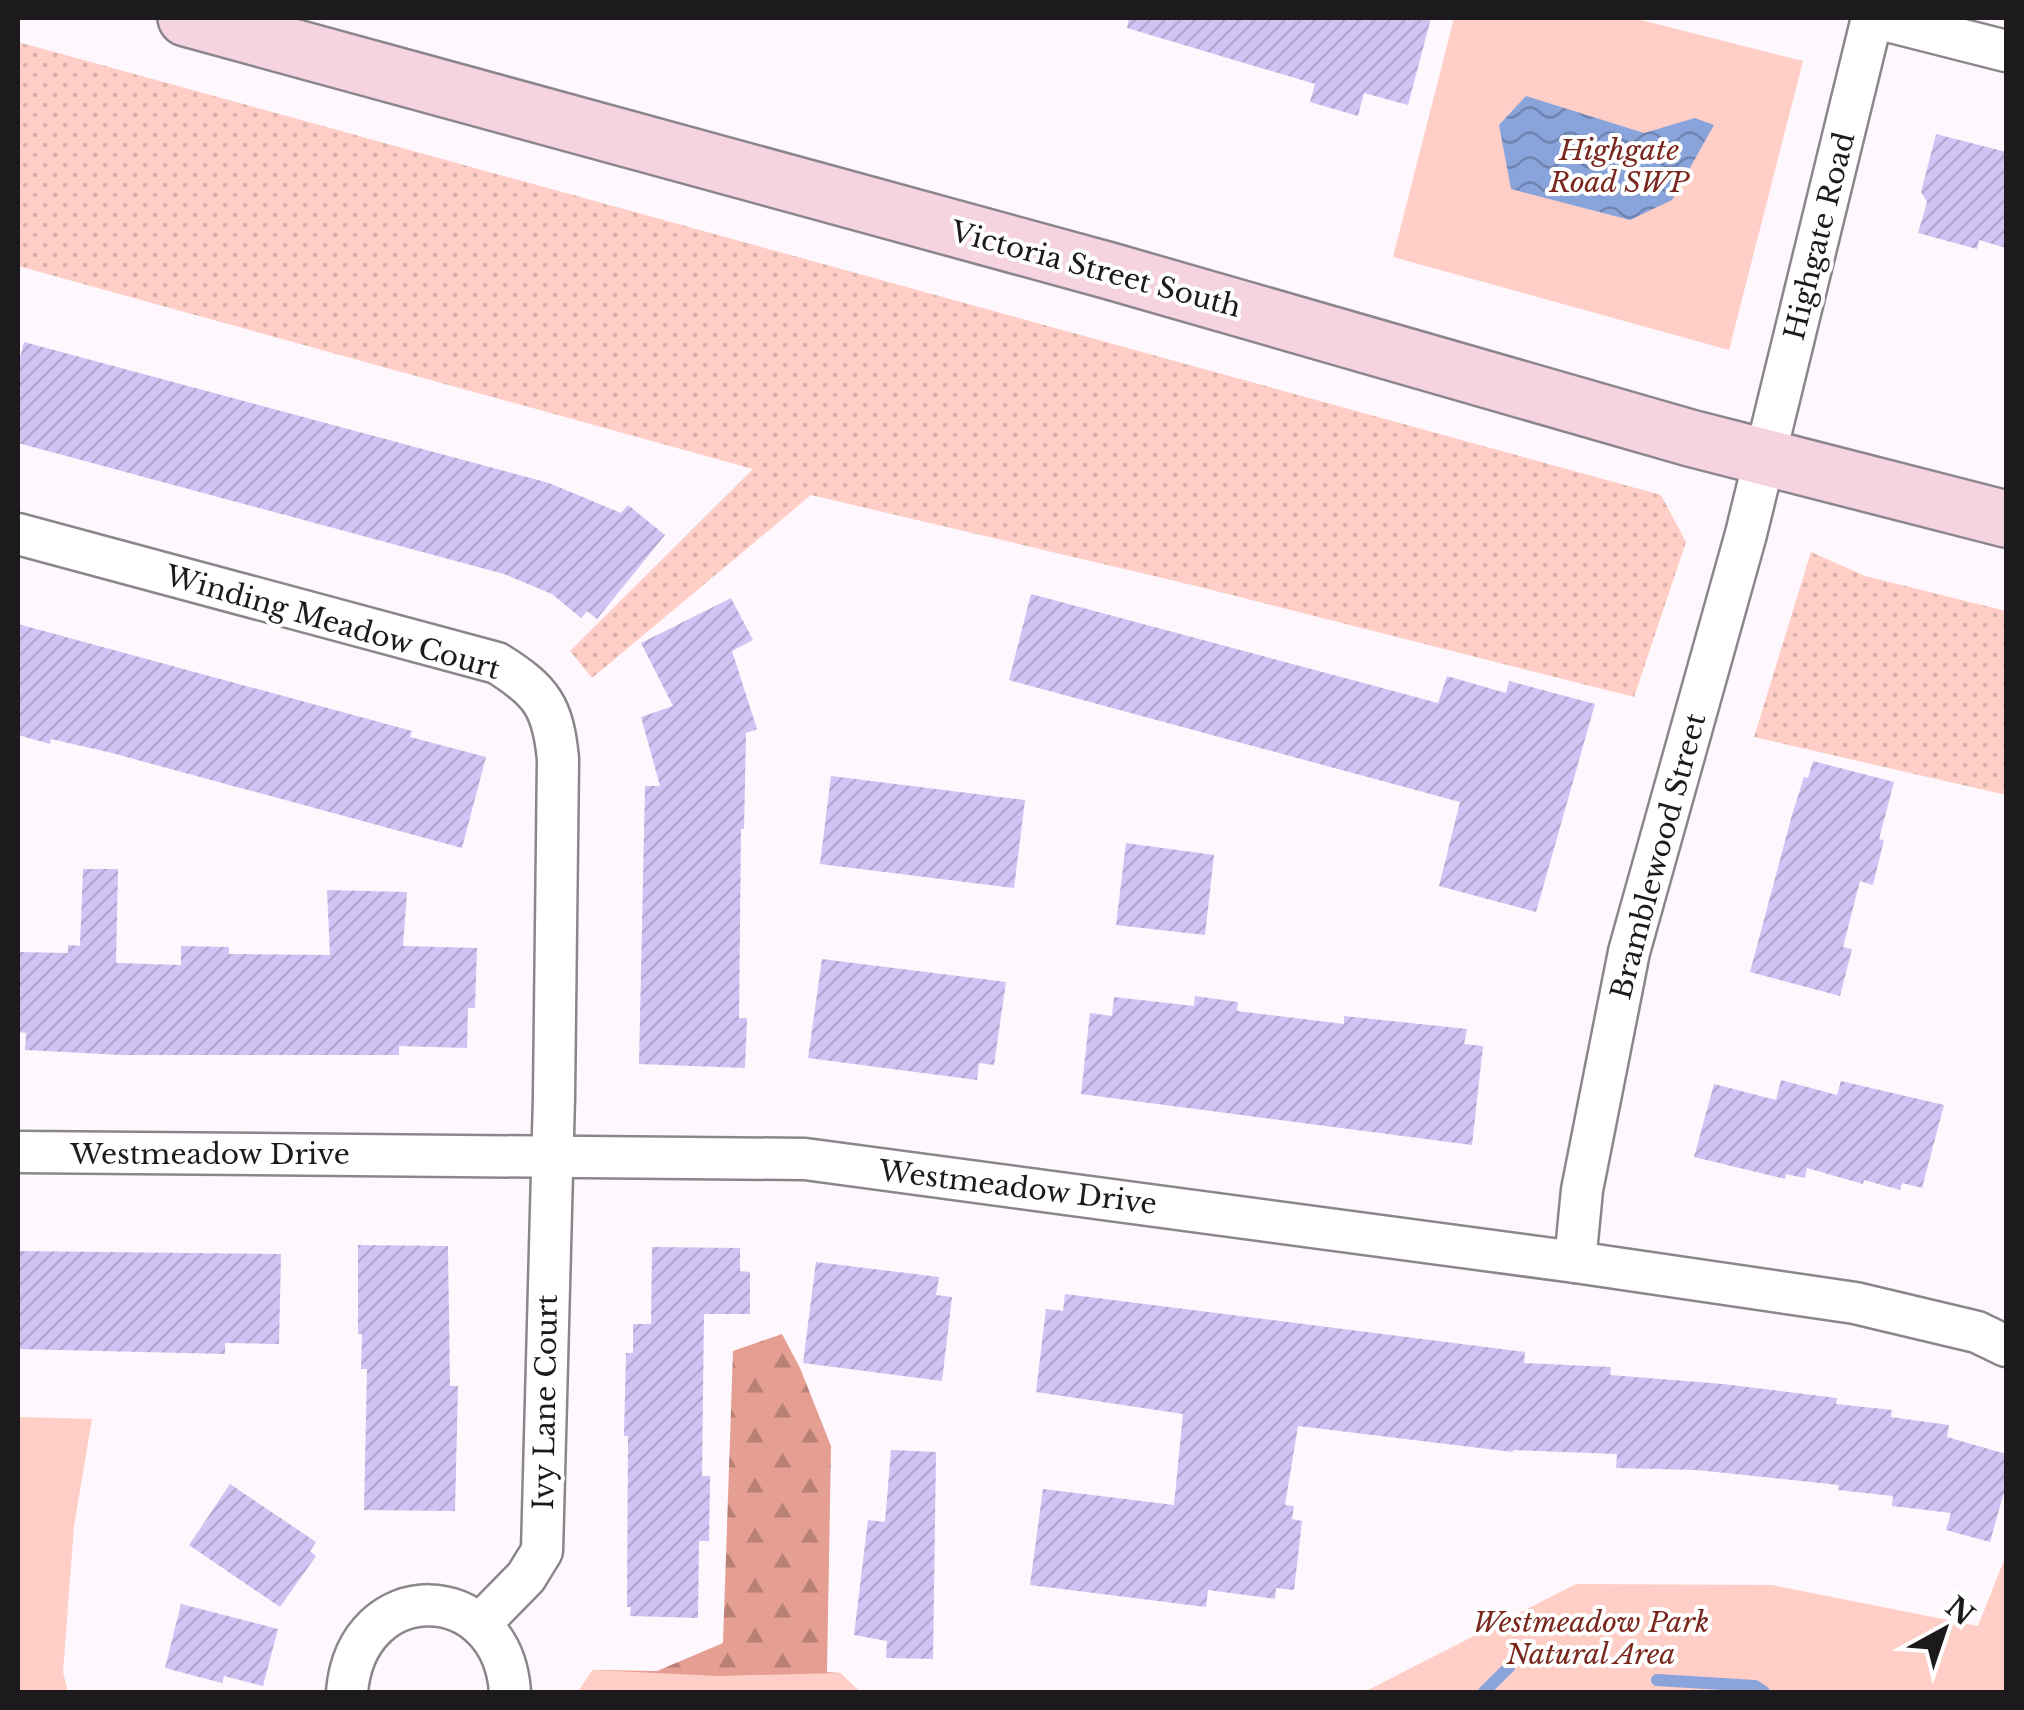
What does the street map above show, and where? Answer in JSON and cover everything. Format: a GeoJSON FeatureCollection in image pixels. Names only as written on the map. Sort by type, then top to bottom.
{"type":"FeatureCollection","features":[{"type":"Feature","properties":{"kind":"main road","name":"Victoria Street South"},"geometry":{"type":"LineString","coordinates":[[186,18],[1110,271],[1690,438],[2006,519]]}},
{"type":"Feature","properties":{"kind":"street","name":"Highgate Road"},"geometry":{"type":"LineString","coordinates":[[1764,455],[1874,18]]}},
{"type":"Feature","properties":{"kind":"street"},"geometry":{"type":"LineString","coordinates":[[1874,18],[2006,52]]}},
{"type":"Feature","properties":{"kind":"street","name":"Bramblewood Street"},"geometry":{"type":"LineString","coordinates":[[1576,1262],[1582,1190],[1629,952],[1746,534],[1764,455]]}},
{"type":"Feature","properties":{"kind":"street","name":"Winding Meadow Court"},"geometry":{"type":"LineString","coordinates":[[18,534],[497,663],[522,678],[543,698],[554,724],[558,760],[550,1157]]}},
{"type":"Feature","properties":{"kind":"street","name":"Westmeadow Drive"},"geometry":{"type":"LineString","coordinates":[[18,1152],[805,1160],[1856,1303],[1977,1332],[2006,1346]]}},
{"type":"Feature","properties":{"kind":"street","name":"Ivy Lane Court"},"geometry":{"type":"LineString","coordinates":[[480,1624],[526,1577],[542,1551],[550,1157]]}},
{"type":"Feature","properties":{"kind":"street"},"geometry":{"type":"LineString","coordinates":[[347,1692],[350,1666],[361,1642],[379,1622],[403,1610],[430,1606],[456,1610],[480,1624],[498,1644],[508,1668],[510,1692]]}},
{"type":"Feature","properties":{"kind":"green space","name":"Highgate Road SWP"},"geometry":{"type":"Polygon","coordinates":[[[1454,18],[1633,18],[1803,61],[1729,350],[1393,257],[1454,18]]]}},
{"type":"Feature","properties":{"kind":"green space"},"geometry":{"type":"Polygon","coordinates":[[[18,42],[1661,495],[1686,542],[1634,697],[1188,584],[811,495],[592,678],[570,651],[753,469],[18,266],[18,42]]]}},
{"type":"Feature","properties":{"kind":"green space"},"geometry":{"type":"Polygon","coordinates":[[[1811,552],[1865,576],[2006,611],[2006,795],[1754,737],[1811,552]]]}},
{"type":"Feature","properties":{"kind":"green space"},"geometry":{"type":"Polygon","coordinates":[[[782,1334],[831,1446],[827,1672],[840,1673],[860,1692],[578,1692],[593,1670],[657,1671],[723,1643],[733,1351],[782,1334]]]}},
{"type":"Feature","properties":{"kind":"green space"},"geometry":{"type":"Polygon","coordinates":[[[18,1417],[92,1419],[74,1526],[63,1672],[68,1692],[18,1692],[18,1417]]]}},
{"type":"Feature","properties":{"kind":"green space","name":"Westmeadow Park Natural Area"},"geometry":{"type":"Polygon","coordinates":[[[2006,1555],[2006,1692],[1364,1692],[1576,1584],[1772,1585],[1978,1626],[2006,1555]]]}},
{"type":"Feature","properties":{"kind":"green space"},"geometry":{"type":"Polygon","coordinates":[[[593,1670],[718,1676],[840,1673],[860,1692],[578,1692],[593,1670]]]}},
{"type":"Feature","properties":{"kind":"water"},"geometry":{"type":"Polygon","coordinates":[[[1526,96],[1644,133],[1695,118],[1714,125],[1672,200],[1630,220],[1511,189],[1499,125],[1526,96]]]}},
{"type":"Feature","properties":{"kind":"building"},"geometry":{"type":"Polygon","coordinates":[[[1129,18],[1431,18],[1408,105],[1364,93],[1358,116],[1310,102],[1315,84],[1127,28],[1129,18]]]}},
{"type":"Feature","properties":{"kind":"building"},"geometry":{"type":"Polygon","coordinates":[[[1936,134],[2006,152],[2006,248],[1979,240],[1977,249],[1918,233],[1927,202],[1921,192],[1936,134]]]}},
{"type":"Feature","properties":{"kind":"building"},"geometry":{"type":"Polygon","coordinates":[[[24,342],[549,483],[621,513],[628,505],[665,535],[597,619],[587,611],[581,618],[552,594],[504,574],[18,443],[18,366],[24,342]]]}},
{"type":"Feature","properties":{"kind":"building"},"geometry":{"type":"Polygon","coordinates":[[[1031,594],[1438,703],[1447,676],[1506,693],[1509,681],[1595,704],[1536,912],[1439,886],[1460,802],[1009,680],[1031,594]]]}},
{"type":"Feature","properties":{"kind":"building"},"geometry":{"type":"Polygon","coordinates":[[[731,598],[753,640],[732,651],[757,729],[746,733],[741,829],[739,1018],[747,1018],[745,1068],[639,1064],[645,786],[660,786],[641,717],[673,706],[641,643],[731,598]]]}},
{"type":"Feature","properties":{"kind":"building"},"geometry":{"type":"Polygon","coordinates":[[[18,624],[412,731],[410,737],[486,757],[462,848],[108,752],[18,735],[18,624]]]}},
{"type":"Feature","properties":{"kind":"building"},"geometry":{"type":"Polygon","coordinates":[[[1813,761],[1894,782],[1879,839],[1884,840],[1873,885],[1860,881],[1843,947],[1852,949],[1840,996],[1750,972],[1792,815],[1813,761]]]}},
{"type":"Feature","properties":{"kind":"building"},"geometry":{"type":"Polygon","coordinates":[[[831,776],[1025,800],[1014,888],[820,864],[831,776]]]}},
{"type":"Feature","properties":{"kind":"building"},"geometry":{"type":"Polygon","coordinates":[[[1126,843],[1214,855],[1205,935],[1116,925],[1126,843]]]}},
{"type":"Feature","properties":{"kind":"building"},"geometry":{"type":"Polygon","coordinates":[[[83,869],[118,869],[116,963],[181,965],[181,946],[229,947],[229,954],[330,955],[327,890],[407,892],[403,946],[477,948],[475,1008],[468,1008],[467,1048],[399,1046],[399,1055],[123,1055],[25,1050],[26,1033],[18,1032],[18,952],[68,953],[68,945],[80,946],[83,869]]]}},
{"type":"Feature","properties":{"kind":"building"},"geometry":{"type":"Polygon","coordinates":[[[822,959],[1006,982],[994,1065],[979,1063],[977,1080],[808,1058],[822,959]]]}},
{"type":"Feature","properties":{"kind":"building"},"geometry":{"type":"Polygon","coordinates":[[[1195,996],[1238,1002],[1237,1011],[1344,1024],[1344,1016],[1467,1029],[1464,1044],[1483,1046],[1472,1145],[1081,1094],[1090,1013],[1112,1016],[1114,997],[1194,1006],[1195,996]]]}},
{"type":"Feature","properties":{"kind":"building"},"geometry":{"type":"Polygon","coordinates":[[[1781,1080],[1837,1095],[1841,1081],[1944,1105],[1922,1188],[1902,1183],[1900,1190],[1864,1180],[1863,1184],[1807,1168],[1805,1178],[1786,1174],[1785,1179],[1694,1157],[1714,1084],[1776,1100],[1781,1080]]]}},
{"type":"Feature","properties":{"kind":"building"},"geometry":{"type":"Polygon","coordinates":[[[358,1245],[448,1246],[450,1386],[458,1386],[455,1511],[364,1510],[367,1369],[361,1369],[362,1334],[358,1334],[358,1245]]]}},
{"type":"Feature","properties":{"kind":"building"},"geometry":{"type":"Polygon","coordinates":[[[652,1247],[740,1248],[740,1271],[750,1272],[750,1314],[704,1314],[702,1476],[710,1476],[709,1541],[699,1541],[698,1618],[630,1616],[631,1607],[627,1607],[626,1353],[633,1353],[633,1324],[651,1324],[652,1247]]]}},
{"type":"Feature","properties":{"kind":"building"},"geometry":{"type":"Polygon","coordinates":[[[18,1251],[281,1254],[279,1344],[225,1343],[225,1354],[18,1349],[18,1251]]]}},
{"type":"Feature","properties":{"kind":"building"},"geometry":{"type":"Polygon","coordinates":[[[816,1262],[939,1277],[936,1295],[952,1297],[942,1381],[803,1363],[816,1262]]]}},
{"type":"Feature","properties":{"kind":"building"},"geometry":{"type":"Polygon","coordinates":[[[1065,1294],[1525,1352],[1524,1363],[1611,1367],[1610,1375],[1837,1398],[1836,1404],[1892,1410],[1891,1417],[1949,1425],[1947,1437],[2006,1454],[2006,1485],[1990,1542],[1946,1530],[1951,1513],[1892,1506],[1893,1496],[1838,1490],[1839,1485],[1697,1470],[1616,1468],[1617,1454],[1513,1452],[1298,1426],[1285,1505],[1294,1506],[1292,1519],[1302,1521],[1294,1590],[1276,1588],[1275,1599],[1208,1590],[1206,1607],[1030,1585],[1043,1489],[1174,1505],[1183,1414],[1036,1392],[1046,1309],[1063,1311],[1065,1294]]]}},
{"type":"Feature","properties":{"kind":"building"},"geometry":{"type":"Polygon","coordinates":[[[891,1450],[936,1452],[933,1659],[886,1658],[887,1641],[854,1635],[868,1520],[885,1522],[891,1450]]]}},
{"type":"Feature","properties":{"kind":"building"},"geometry":{"type":"Polygon","coordinates":[[[230,1484],[316,1542],[310,1551],[316,1556],[280,1607],[189,1545],[230,1484]]]}},
{"type":"Feature","properties":{"kind":"building"},"geometry":{"type":"Polygon","coordinates":[[[181,1604],[278,1629],[263,1686],[224,1676],[222,1683],[165,1668],[181,1604]]]}},
{"type":"Feature","properties":{"kind":"waterway"},"geometry":{"type":"LineString","coordinates":[[1484,1692],[1510,1666]]}},
{"type":"Feature","properties":{"kind":"waterway"},"geometry":{"type":"LineString","coordinates":[[1657,1680],[1755,1686],[1764,1692]]}}]}
